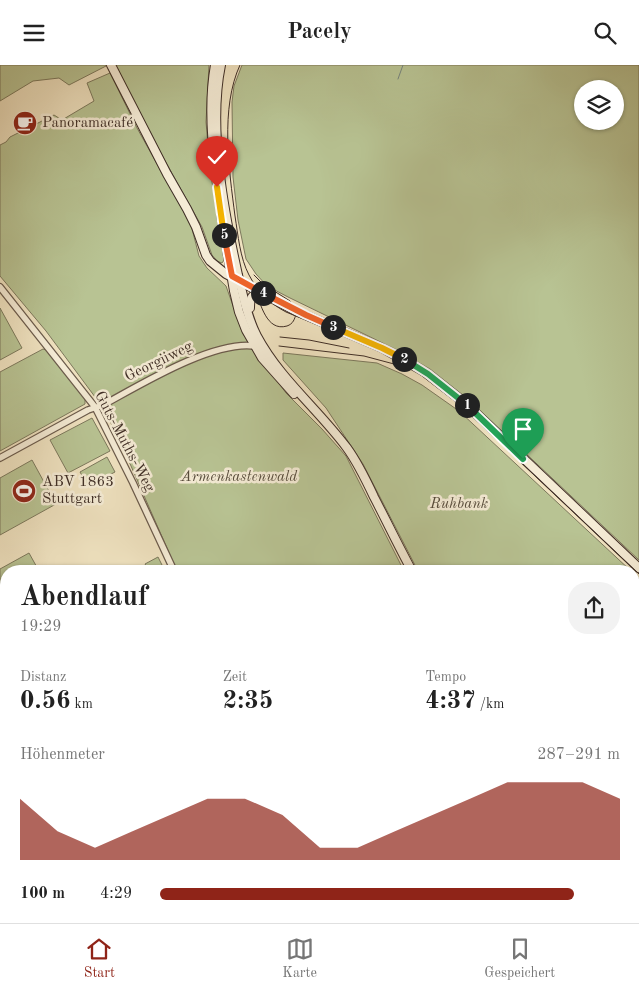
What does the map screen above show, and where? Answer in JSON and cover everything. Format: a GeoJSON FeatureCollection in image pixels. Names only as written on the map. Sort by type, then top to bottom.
{"type":"FeatureCollection","features":[{"type":"Feature","properties":{"kind":"main road"},"geometry":{"type":"LineString","coordinates":[[111,65],[167,174],[188,209],[206,255],[217,268],[306,315],[382,348],[428,374],[465,403],[636,565]]}},
{"type":"Feature","properties":{"kind":"main road"},"geometry":{"type":"LineString","coordinates":[[215,65],[212,95],[214,160],[220,214],[239,312],[255,346],[279,379],[296,397],[324,419]]}},
{"type":"Feature","properties":{"kind":"main road"},"geometry":{"type":"LineString","coordinates":[[221,65],[217,112],[220,169],[226,215],[248,315],[254,331],[266,353],[298,392],[324,419],[354,459],[409,565]]}},
{"type":"Feature","properties":{"kind":"main road"},"geometry":{"type":"LineString","coordinates":[[248,315],[250,299],[255,294],[262,293]]}},
{"type":"Feature","properties":{"kind":"main road"},"geometry":{"type":"LineString","coordinates":[[255,346],[266,353]]}},
{"type":"Feature","properties":{"kind":"street","name":"Guts-Muths-Weg"},"geometry":{"type":"LineString","coordinates":[[0,287],[95,407],[171,565]]}},
{"type":"Feature","properties":{"kind":"street","name":"Georgiiweg"},"geometry":{"type":"LineString","coordinates":[[0,458],[95,407],[204,354],[235,346],[255,346]]}},
{"type":"Feature","properties":{"kind":"green space"},"geometry":{"type":"Polygon","coordinates":[[[0,65],[106,66],[69,85],[59,78],[33,81],[0,101],[0,65]]]}},
{"type":"Feature","properties":{"kind":"green space"},"geometry":{"type":"Polygon","coordinates":[[[115,65],[209,65],[206,122],[210,169],[224,260],[222,263],[217,261],[212,255],[202,227],[115,65]]]}},
{"type":"Feature","properties":{"kind":"green space"},"geometry":{"type":"Polygon","coordinates":[[[242,65],[639,65],[639,560],[469,400],[430,369],[397,350],[267,286],[256,274],[246,259],[238,220],[233,177],[232,102],[234,86],[242,65]]]}},
{"type":"Feature","properties":{"kind":"green space","name":"Armenkastenwald"},"geometry":{"type":"Polygon","coordinates":[[[110,73],[137,128],[191,225],[199,256],[207,268],[226,286],[243,334],[286,393],[346,456],[401,565],[174,565],[117,434],[101,405],[46,331],[0,276],[0,145],[10,137],[54,115],[62,120],[94,101],[87,83],[110,73]]]}},
{"type":"Feature","properties":{"kind":"green space"},"geometry":{"type":"Polygon","coordinates":[[[0,308],[22,348],[0,360],[0,308]]]}},
{"type":"Feature","properties":{"kind":"green space"},"geometry":{"type":"Polygon","coordinates":[[[43,349],[46,350],[85,398],[85,404],[0,451],[0,372],[43,349]]]}},
{"type":"Feature","properties":{"kind":"green space","name":"Ruhbank"},"geometry":{"type":"Polygon","coordinates":[[[283,353],[377,363],[422,385],[459,411],[625,565],[415,565],[363,464],[326,408],[283,360],[283,353]]]}},
{"type":"Feature","properties":{"kind":"green space"},"geometry":{"type":"Polygon","coordinates":[[[92,418],[110,451],[68,473],[50,440],[92,418]]]}},
{"type":"Feature","properties":{"kind":"green space"},"geometry":{"type":"Polygon","coordinates":[[[107,457],[115,472],[88,486],[80,472],[107,457]]]}},
{"type":"Feature","properties":{"kind":"green space","name":"ABV 1863 Stuttgart"},"geometry":{"type":"Polygon","coordinates":[[[32,460],[56,504],[0,535],[0,478],[32,460]]]}},
{"type":"Feature","properties":{"kind":"green space"},"geometry":{"type":"Polygon","coordinates":[[[29,553],[36,565],[7,565],[29,553]]]}},
{"type":"Feature","properties":{"kind":"green space"},"geometry":{"type":"Polygon","coordinates":[[[158,557],[162,565],[146,565],[158,557]]]}},
{"type":"Feature","properties":{"kind":"waterway"},"geometry":{"type":"LineString","coordinates":[[398,79],[403,65]]}},
{"type":"Feature","properties":{"kind":"tram line"},"geometry":{"type":"LineString","coordinates":[[240,65],[230,100],[228,120],[230,179],[241,254],[256,287],[269,301],[286,312],[374,348],[413,369],[461,406],[629,565]]}},
{"type":"Feature","properties":{"kind":"tram line"},"geometry":{"type":"LineString","coordinates":[[254,275],[263,284],[290,301],[295,307],[296,313],[292,323],[280,327],[269,321],[255,291]]}},
{"type":"Feature","properties":{"kind":"tram line"},"geometry":{"type":"LineString","coordinates":[[280,337],[309,340],[349,348]]}},
{"type":"Feature","properties":{"kind":"tram line"},"geometry":{"type":"LineString","coordinates":[[279,346],[364,356],[394,364]]}},
{"type":"Feature","properties":{"kind":"place","name":"Panoramacafé"},"geometry":{"type":"Point","coordinates":[25,123]}},
{"type":"Feature","properties":{"kind":"place","name":"ABV 1863 Stuttgart"},"geometry":{"type":"Point","coordinates":[24,491]}},
{"type":"Feature","properties":{"kind":"route"},"geometry":{"type":"LineString","coordinates":[[217,187],[232,276],[296,311],[382,348],[411,363],[465,403],[523,459]]}}]}
